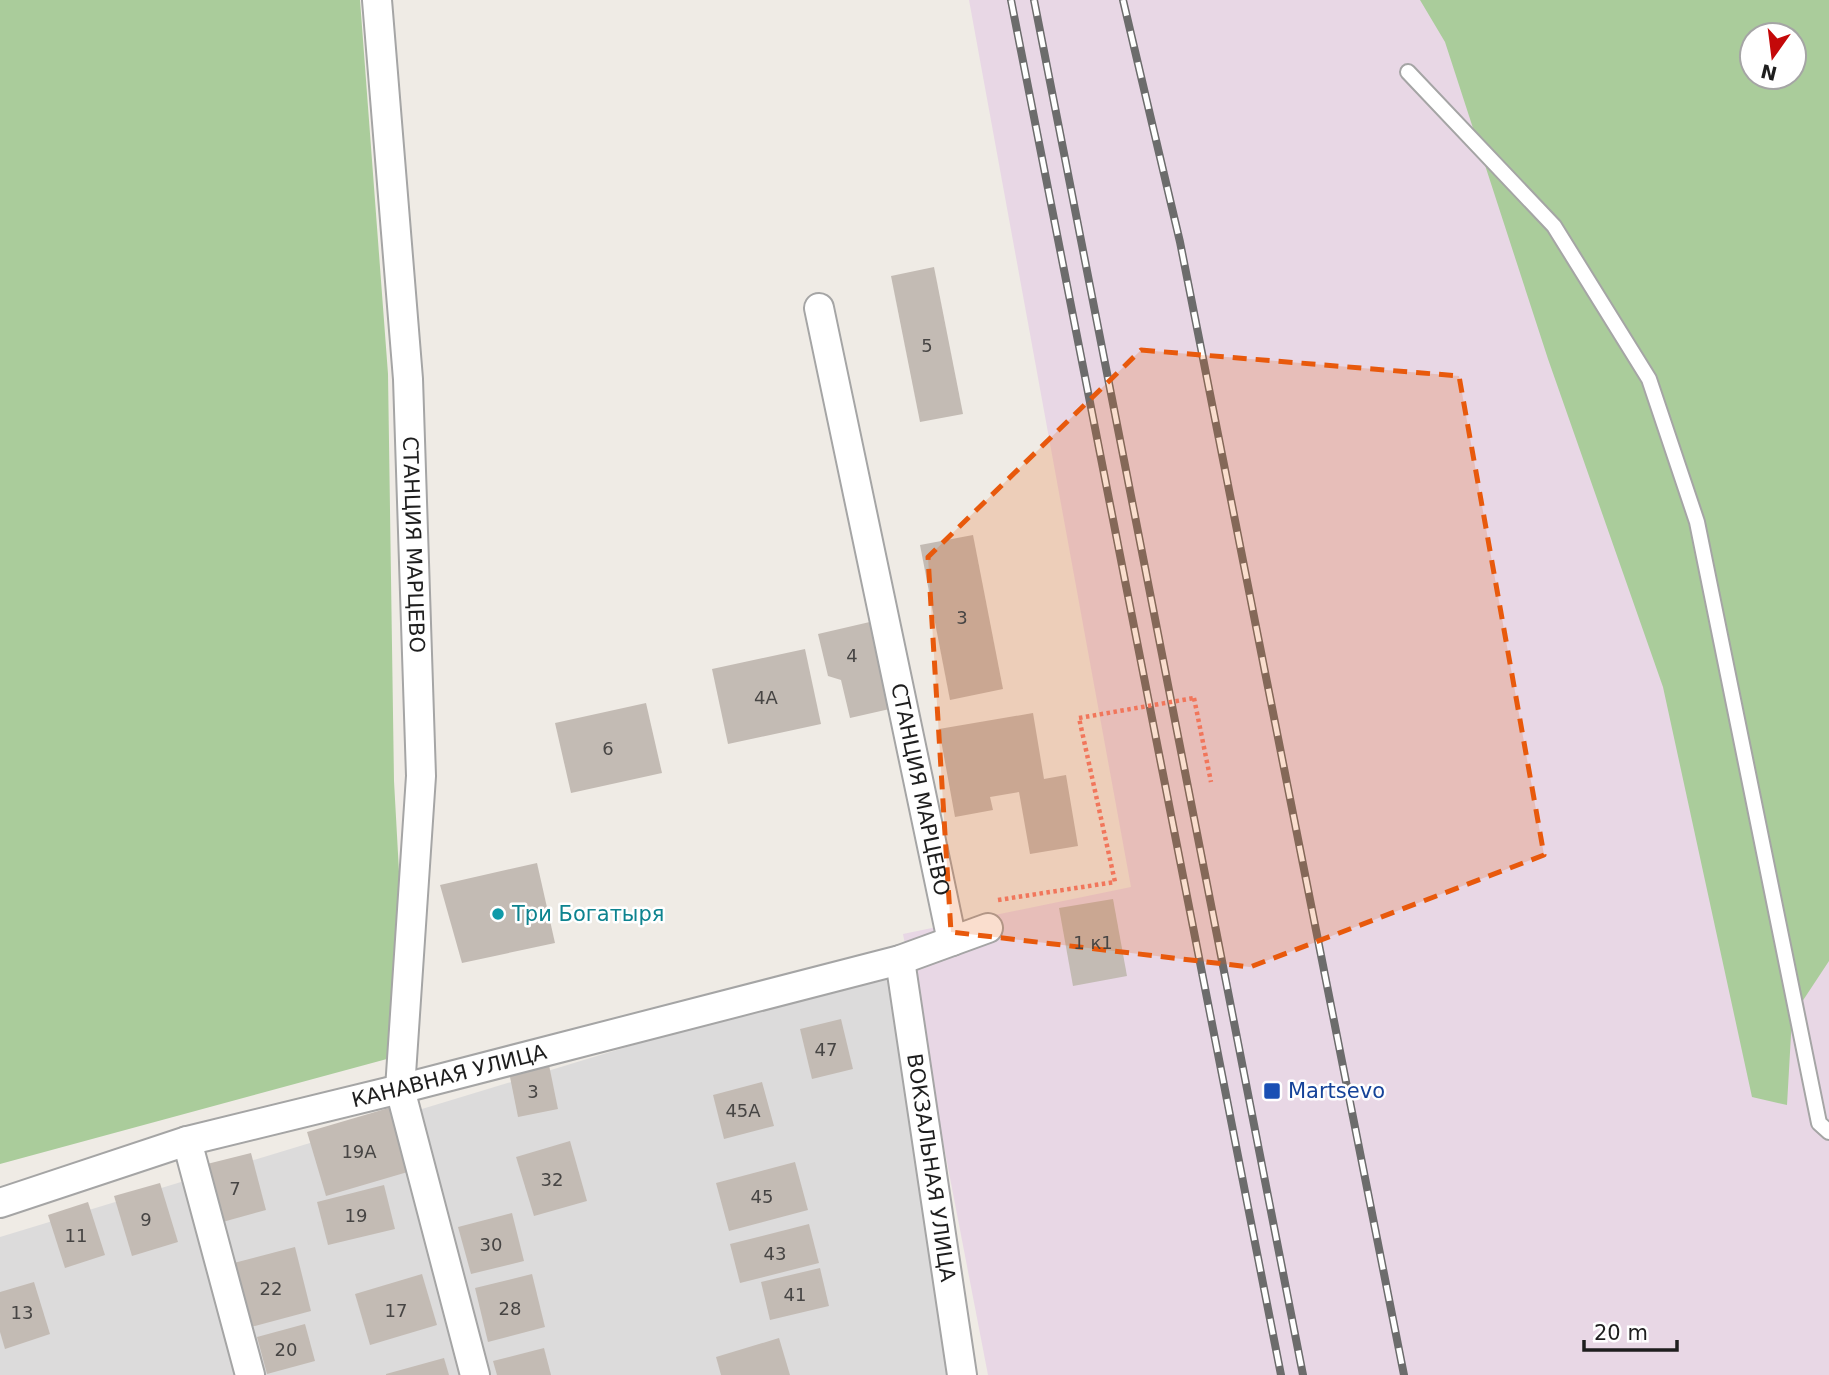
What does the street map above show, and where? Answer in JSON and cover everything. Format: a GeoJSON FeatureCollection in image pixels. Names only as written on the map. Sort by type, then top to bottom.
{"type":"FeatureCollection","features":[{"type":"Feature","properties":{"kind":"street","name":"СТАНЦИЯ МАРЦЕВО"},"geometry":{"type":"LineString","coordinates":[[377,0],[408,379],[421,776],[400,1089],[475,1375]]}},
{"type":"Feature","properties":{"kind":"street","name":"СТАНЦИЯ МАРЦЕВО"},"geometry":{"type":"LineString","coordinates":[[820,308],[952,941]]}},
{"type":"Feature","properties":{"kind":"street","name":"КАНАВНАЯ УЛИЦА"},"geometry":{"type":"LineString","coordinates":[[0,1203],[187,1141],[900,960],[989,928]]}},
{"type":"Feature","properties":{"kind":"street","name":"ВОКЗАЛЬНАЯ УЛИЦА"},"geometry":{"type":"LineString","coordinates":[[900,960],[962,1375]]}},
{"type":"Feature","properties":{"kind":"street"},"geometry":{"type":"LineString","coordinates":[[187,1141],[250,1375]]}},
{"type":"Feature","properties":{"kind":"lane"},"geometry":{"type":"LineString","coordinates":[[1408,72],[1554,226],[1649,379],[1697,522],[1819,1123],[1829,1132]]}},
{"type":"Feature","properties":{"kind":"path"},"geometry":{"type":"LineString","coordinates":[[989,928],[993,901],[1115,882],[1079,718],[1194,698],[1211,782]]}},
{"type":"Feature","properties":{"kind":"highlighted area"},"geometry":{"type":"Polygon","coordinates":[[[1141,350],[1459,376],[1544,855],[1250,967],[951,932],[928,557],[1141,350]]]}},
{"type":"Feature","properties":{"kind":"shaded area"},"geometry":{"type":"Polygon","coordinates":[[[969,0],[1829,0],[1829,1375],[988,1375],[903,934],[1131,887],[969,0]]]}},
{"type":"Feature","properties":{"kind":"shaded area"},"geometry":{"type":"Polygon","coordinates":[[[887,968],[948,1375],[0,1375],[0,1237],[887,968]]]}},
{"type":"Feature","properties":{"kind":"green space"},"geometry":{"type":"Polygon","coordinates":[[[0,0],[360,0],[388,374],[394,781],[409,1053],[0,1164],[0,0]]]}},
{"type":"Feature","properties":{"kind":"green space"},"geometry":{"type":"Polygon","coordinates":[[[1420,0],[1829,0],[1829,961],[1792,1017],[1787,1105],[1752,1097],[1663,687],[1548,359],[1445,42],[1420,0]]]}},
{"type":"Feature","properties":{"kind":"building"},"geometry":{"type":"Polygon","coordinates":[[[934,267],[963,414],[920,422],[891,276],[934,267]]]}},
{"type":"Feature","properties":{"kind":"building"},"geometry":{"type":"Polygon","coordinates":[[[973,535],[1003,689],[950,700],[920,545],[973,535]]]}},
{"type":"Feature","properties":{"kind":"building"},"geometry":{"type":"Polygon","coordinates":[[[874,621],[894,708],[850,718],[841,680],[828,676],[818,634],[874,621]]]}},
{"type":"Feature","properties":{"kind":"building"},"geometry":{"type":"Polygon","coordinates":[[[805,649],[821,724],[728,744],[712,669],[805,649]]]}},
{"type":"Feature","properties":{"kind":"building"},"geometry":{"type":"Polygon","coordinates":[[[646,703],[662,773],[571,793],[555,723],[646,703]]]}},
{"type":"Feature","properties":{"kind":"building"},"geometry":{"type":"Polygon","coordinates":[[[1033,713],[1044,779],[1066,775],[1078,846],[1030,854],[1019,792],[990,797],[993,810],[955,817],[939,729],[1033,713]]]}},
{"type":"Feature","properties":{"kind":"building","name":"Три Богатыря"},"geometry":{"type":"Polygon","coordinates":[[[537,863],[555,943],[462,963],[440,885],[537,863]]]}},
{"type":"Feature","properties":{"kind":"building"},"geometry":{"type":"Polygon","coordinates":[[[1113,899],[1127,976],[1073,986],[1059,908],[1113,899]]]}},
{"type":"Feature","properties":{"kind":"building"},"geometry":{"type":"Polygon","coordinates":[[[841,1019],[853,1069],[812,1079],[800,1029],[841,1019]]]}},
{"type":"Feature","properties":{"kind":"building"},"geometry":{"type":"Polygon","coordinates":[[[549,1065],[558,1109],[518,1117],[509,1072],[549,1065]]]}},
{"type":"Feature","properties":{"kind":"building"},"geometry":{"type":"Polygon","coordinates":[[[762,1082],[774,1126],[724,1139],[713,1095],[762,1082]]]}},
{"type":"Feature","properties":{"kind":"building"},"geometry":{"type":"Polygon","coordinates":[[[392,1107],[411,1171],[326,1196],[307,1132],[392,1107]]]}},
{"type":"Feature","properties":{"kind":"building"},"geometry":{"type":"Polygon","coordinates":[[[570,1141],[587,1201],[534,1216],[516,1157],[570,1141]]]}},
{"type":"Feature","properties":{"kind":"building"},"geometry":{"type":"Polygon","coordinates":[[[251,1153],[266,1210],[219,1223],[203,1165],[251,1153]]]}},
{"type":"Feature","properties":{"kind":"building"},"geometry":{"type":"Polygon","coordinates":[[[795,1162],[808,1210],[729,1231],[716,1183],[795,1162]]]}},
{"type":"Feature","properties":{"kind":"building"},"geometry":{"type":"Polygon","coordinates":[[[160,1183],[178,1242],[132,1256],[114,1196],[160,1183]]]}},
{"type":"Feature","properties":{"kind":"building"},"geometry":{"type":"Polygon","coordinates":[[[384,1185],[395,1229],[328,1245],[317,1202],[384,1185]]]}},
{"type":"Feature","properties":{"kind":"building"},"geometry":{"type":"Polygon","coordinates":[[[88,1202],[105,1255],[65,1268],[48,1215],[88,1202]]]}},
{"type":"Feature","properties":{"kind":"building"},"geometry":{"type":"Polygon","coordinates":[[[512,1213],[524,1261],[471,1274],[458,1227],[512,1213]]]}},
{"type":"Feature","properties":{"kind":"building"},"geometry":{"type":"Polygon","coordinates":[[[809,1224],[819,1263],[740,1283],[730,1244],[809,1224]]]}},
{"type":"Feature","properties":{"kind":"building"},"geometry":{"type":"Polygon","coordinates":[[[295,1247],[311,1311],[247,1328],[230,1264],[295,1247]]]}},
{"type":"Feature","properties":{"kind":"building"},"geometry":{"type":"Polygon","coordinates":[[[820,1268],[829,1306],[770,1320],[761,1282],[820,1268]]]}},
{"type":"Feature","properties":{"kind":"building"},"geometry":{"type":"Polygon","coordinates":[[[422,1274],[437,1325],[370,1345],[355,1294],[422,1274]]]}},
{"type":"Feature","properties":{"kind":"building"},"geometry":{"type":"Polygon","coordinates":[[[532,1274],[545,1327],[488,1342],[475,1288],[532,1274]]]}},
{"type":"Feature","properties":{"kind":"building"},"geometry":{"type":"Polygon","coordinates":[[[34,1282],[50,1334],[5,1349],[0,1332],[0,1292],[34,1282]]]}},
{"type":"Feature","properties":{"kind":"building"},"geometry":{"type":"Polygon","coordinates":[[[305,1324],[315,1361],[267,1374],[257,1337],[305,1324]]]}},
{"type":"Feature","properties":{"kind":"building"},"geometry":{"type":"Polygon","coordinates":[[[779,1338],[790,1375],[721,1375],[716,1357],[779,1338]]]}},
{"type":"Feature","properties":{"kind":"building"},"geometry":{"type":"Polygon","coordinates":[[[544,1348],[551,1375],[497,1375],[493,1361],[544,1348]]]}},
{"type":"Feature","properties":{"kind":"building"},"geometry":{"type":"Polygon","coordinates":[[[444,1358],[449,1375],[386,1375],[386,1374],[444,1358]]]}},
{"type":"Feature","properties":{"kind":"railway"},"geometry":{"type":"LineString","coordinates":[[1011,0],[1281,1375]]}},
{"type":"Feature","properties":{"kind":"railway"},"geometry":{"type":"LineString","coordinates":[[1034,0],[1303,1375]]}},
{"type":"Feature","properties":{"kind":"railway"},"geometry":{"type":"LineString","coordinates":[[1123,0],[1180,242],[1404,1375]]}},
{"type":"Feature","properties":{"kind":"place","name":"Три Богатыря"},"geometry":{"type":"Point","coordinates":[498,914]}},
{"type":"Feature","properties":{"kind":"place","name":"Martsevo"},"geometry":{"type":"Point","coordinates":[1272,1091]}}]}
